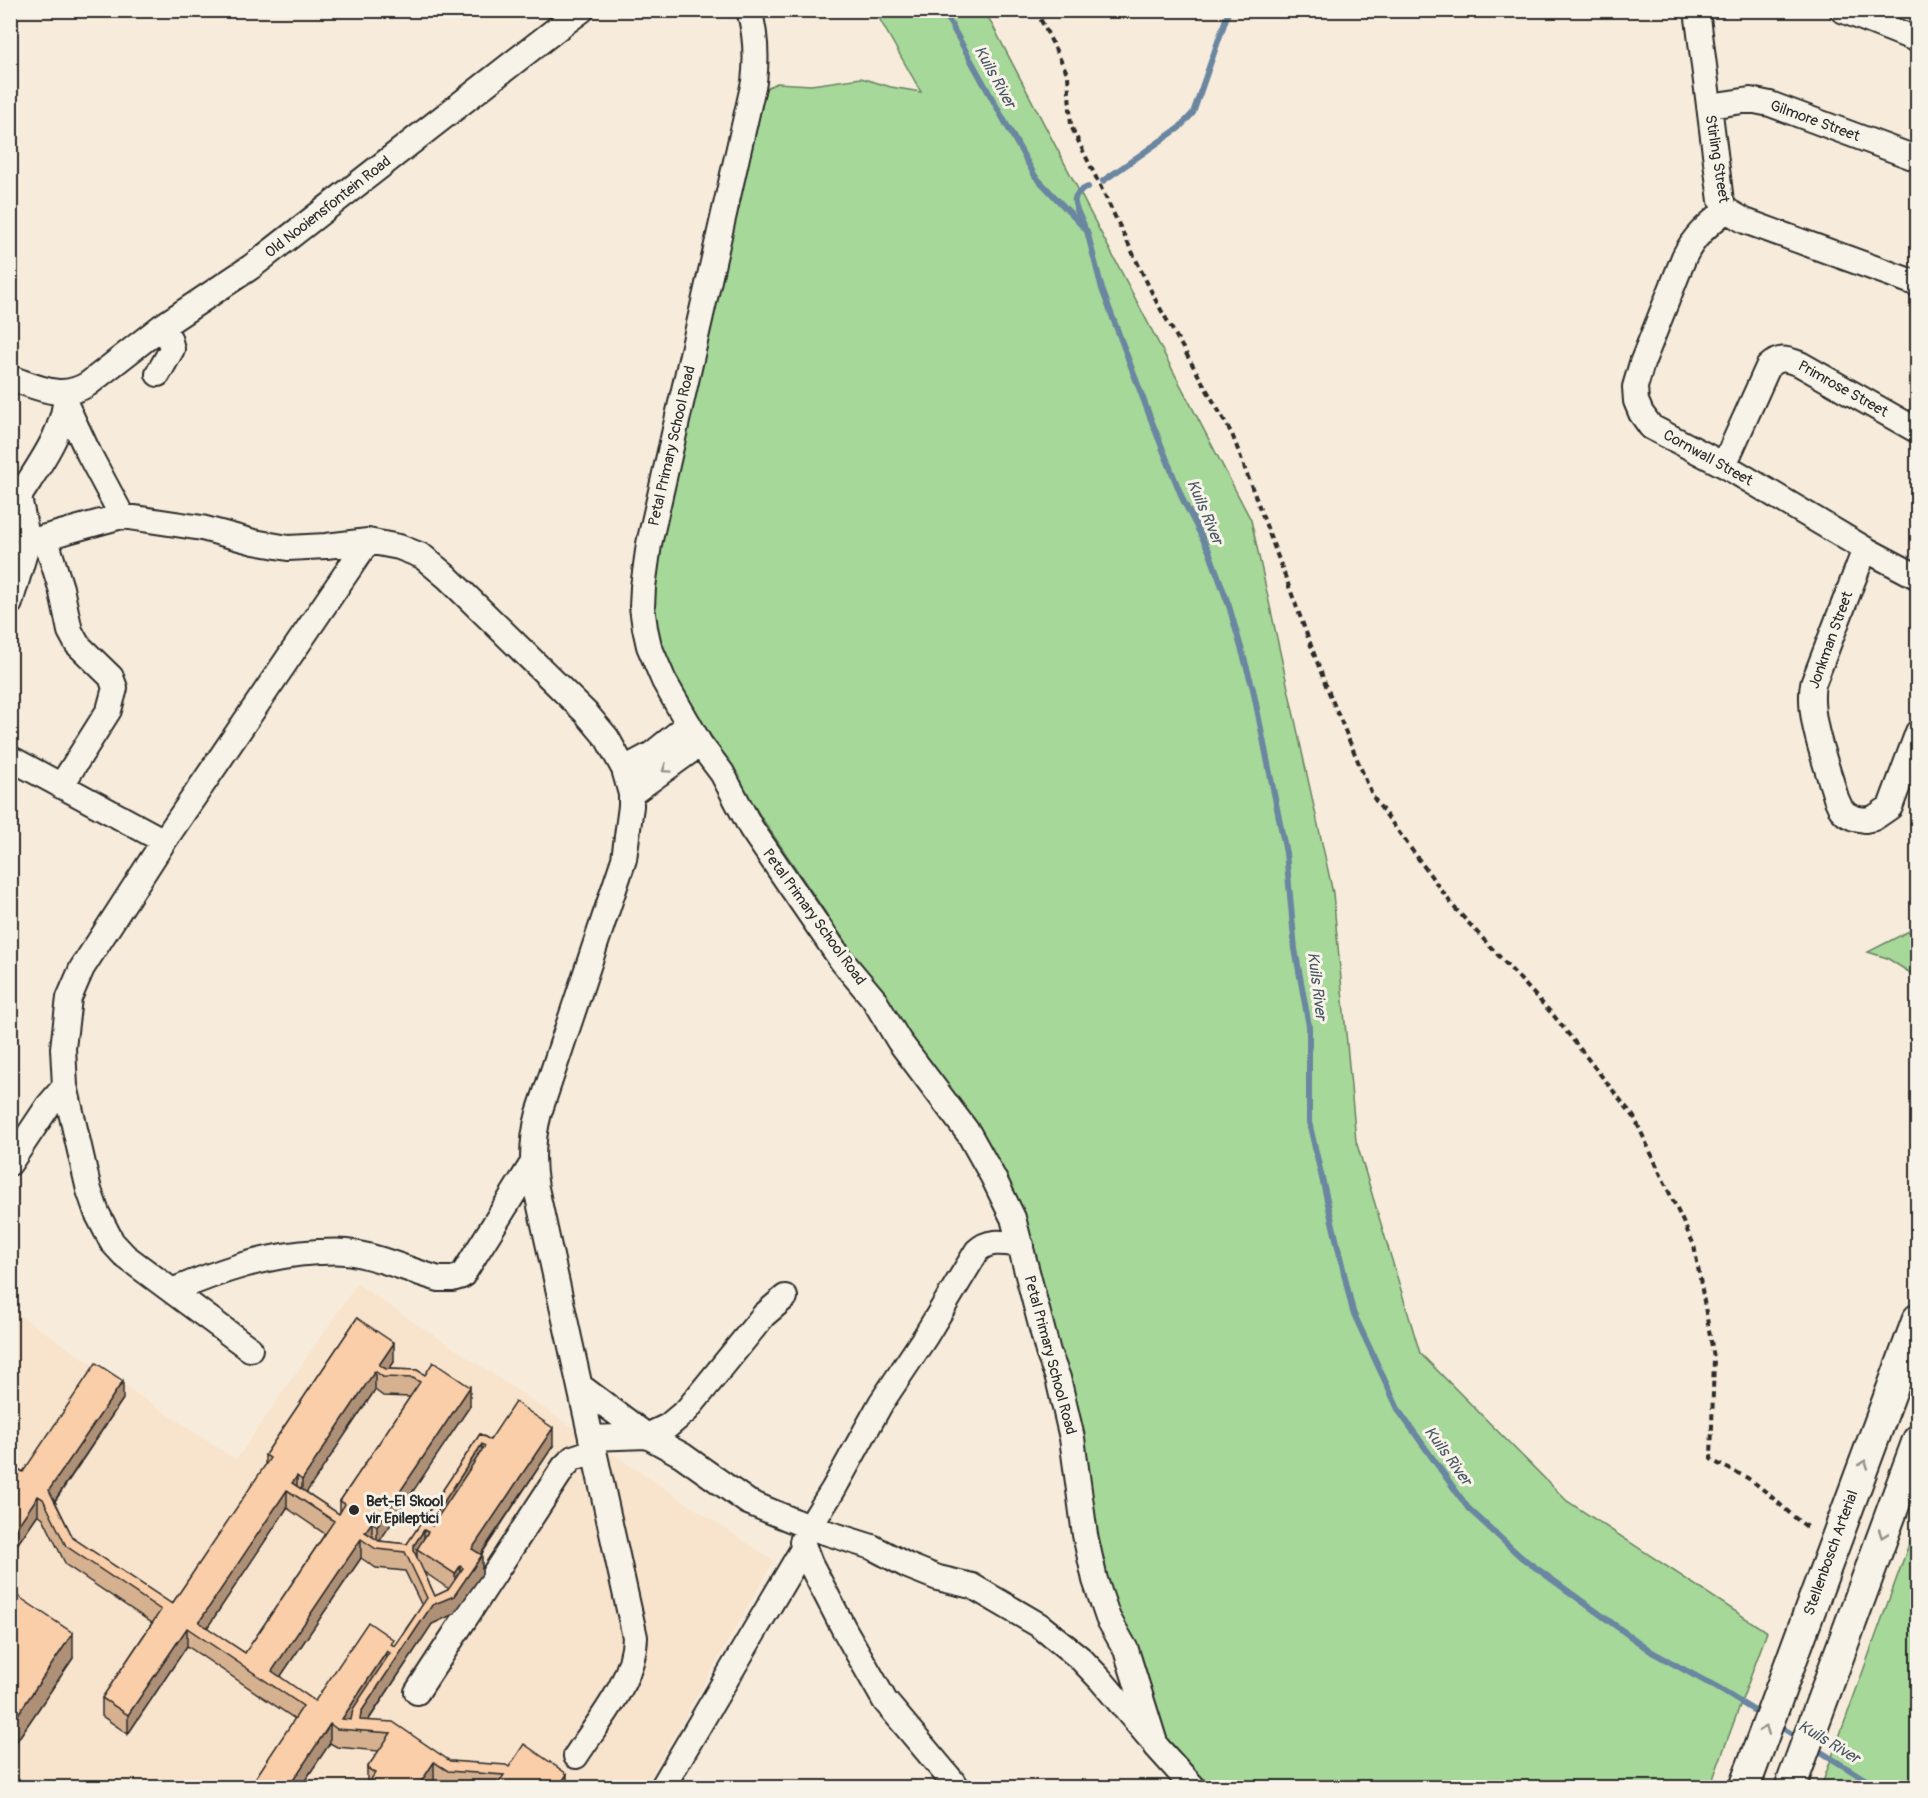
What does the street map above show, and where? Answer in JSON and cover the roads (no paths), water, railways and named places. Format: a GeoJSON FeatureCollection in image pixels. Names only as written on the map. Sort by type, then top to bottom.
{"type":"FeatureCollection","features":[{"type":"Feature","properties":{"kind":"main road","name":"Stellenbosch Arterial"},"geometry":{"type":"LineString","coordinates":[[1744,1786],[1917,1319]]}},
{"type":"Feature","properties":{"kind":"main road"},"geometry":{"type":"LineString","coordinates":[[1790,1788],[1917,1440]]}},
{"type":"Feature","properties":{"kind":"street","name":"Old Nooiensfontein Road"},"geometry":{"type":"LineString","coordinates":[[66,399],[161,327],[252,267],[582,10]]}},
{"type":"Feature","properties":{"kind":"street","name":"Petal Primary School Road"},"geometry":{"type":"LineString","coordinates":[[749,10],[755,34],[754,82],[649,543],[642,607],[649,646],[664,681],[694,734],[722,773],[751,828],[817,926],[873,998],[899,1041],[969,1134],[1013,1218],[1048,1352],[1058,1378],[1072,1438],[1084,1535],[1095,1580],[1108,1618],[1126,1650],[1156,1746],[1194,1788]]}},
{"type":"Feature","properties":{"kind":"street","name":"Stirling Street"},"geometry":{"type":"LineString","coordinates":[[1697,10],[1721,201],[1726,210],[1745,221],[1917,284]]}},
{"type":"Feature","properties":{"kind":"street"},"geometry":{"type":"LineString","coordinates":[[1842,10],[1917,40]]}},
{"type":"Feature","properties":{"kind":"street","name":"Gilmore Street"},"geometry":{"type":"LineString","coordinates":[[1708,106],[1750,100],[1770,104],[1917,159]]}},
{"type":"Feature","properties":{"kind":"street","name":"Cornwall Street"},"geometry":{"type":"LineString","coordinates":[[1726,210],[1701,230],[1691,242],[1642,363],[1635,387],[1636,401],[1641,413],[1651,427],[1724,465],[1864,549],[1917,577]]}},
{"type":"Feature","properties":{"kind":"street"},"geometry":{"type":"LineString","coordinates":[[158,374],[172,349],[170,338],[161,327]]}},
{"type":"Feature","properties":{"kind":"street","name":"Primrose Street"},"geometry":{"type":"LineString","coordinates":[[1724,465],[1768,367],[1775,360],[1785,359],[1800,363],[1917,431]]}},
{"type":"Feature","properties":{"kind":"street"},"geometry":{"type":"LineString","coordinates":[[10,378],[66,399],[89,454],[122,516]]}},
{"type":"Feature","properties":{"kind":"street"},"geometry":{"type":"LineString","coordinates":[[61,786],[109,710],[115,688],[111,677],[77,644],[70,631],[61,588],[19,497],[53,441],[66,399]]}},
{"type":"Feature","properties":{"kind":"street"},"geometry":{"type":"LineString","coordinates":[[37,540],[122,516],[202,528],[254,542],[288,548],[368,541],[399,547],[422,556],[447,577],[586,712],[607,738],[624,769],[631,794],[624,859],[539,1113],[532,1147],[532,1164],[635,1637],[631,1667],[623,1684],[576,1756]]}},
{"type":"Feature","properties":{"kind":"street"},"geometry":{"type":"LineString","coordinates":[[10,603],[37,540]]}},
{"type":"Feature","properties":{"kind":"street"},"geometry":{"type":"LineString","coordinates":[[250,1349],[125,1256],[112,1242],[105,1229],[89,1190],[65,1086],[63,1048],[69,998],[82,968],[164,841],[368,541]]}},
{"type":"Feature","properties":{"kind":"street","name":"Jonkman Street"},"geometry":{"type":"LineString","coordinates":[[1864,549],[1813,684],[1811,695],[1813,716],[1836,798],[1846,814],[1865,820],[1874,818],[1890,807],[1917,732]]}},
{"type":"Feature","properties":{"kind":"street"},"geometry":{"type":"LineString","coordinates":[[624,769],[694,734]]}},
{"type":"Feature","properties":{"kind":"street"},"geometry":{"type":"LineString","coordinates":[[631,794],[694,734]]}},
{"type":"Feature","properties":{"kind":"street"},"geometry":{"type":"LineString","coordinates":[[10,758],[164,841]]}},
{"type":"Feature","properties":{"kind":"street"},"geometry":{"type":"LineString","coordinates":[[10,1163],[48,1106],[65,1086]]}},
{"type":"Feature","properties":{"kind":"street"},"geometry":{"type":"LineString","coordinates":[[172,1291],[239,1265],[305,1253],[346,1252],[439,1279],[462,1276],[532,1164]]}},
{"type":"Feature","properties":{"kind":"street"},"geometry":{"type":"LineString","coordinates":[[662,1788],[881,1403],[977,1251],[983,1245],[992,1243],[1021,1245]]}},
{"type":"Feature","properties":{"kind":"street"},"geometry":{"type":"LineString","coordinates":[[417,1692],[564,1467],[593,1445],[647,1436],[668,1426],[687,1410],[764,1315],[785,1297]]}},
{"type":"Feature","properties":{"kind":"street"},"geometry":{"type":"LineString","coordinates":[[580,1386],[647,1436],[682,1455],[748,1502],[806,1537],[873,1547],[908,1566],[938,1578],[972,1586],[1039,1625],[1089,1666],[1156,1746]]}},
{"type":"Feature","properties":{"kind":"street"},"geometry":{"type":"LineString","coordinates":[[806,1537],[810,1563],[885,1701],[958,1788]]}},
{"type":"Feature","properties":{"kind":"waterway","name":"Kuils River"},"geometry":{"type":"LineString","coordinates":[[943,10],[1035,176],[1087,231],[1102,289],[1150,417],[1183,500],[1209,551],[1229,606],[1253,689],[1286,853],[1295,949],[1309,1026],[1309,1122],[1353,1312],[1399,1411],[1468,1508],[1521,1557],[1652,1652],[1763,1716]]}},
{"type":"Feature","properties":{"kind":"waterway"},"geometry":{"type":"LineString","coordinates":[[1103,181],[1179,128],[1193,113],[1229,10]]}},
{"type":"Feature","properties":{"kind":"waterway"},"geometry":{"type":"LineString","coordinates":[[1084,225],[1076,208],[1075,198],[1088,187]]}},
{"type":"Feature","properties":{"kind":"waterway","name":"Kuils River"},"geometry":{"type":"LineString","coordinates":[[1777,1725],[1799,1738]]}},
{"type":"Feature","properties":{"kind":"waterway","name":"Kuils River"},"geometry":{"type":"LineString","coordinates":[[1813,1747],[1879,1788]]}},
{"type":"Feature","properties":{"kind":"place","name":"Bet-El Skool vir Epileptici"},"geometry":{"type":"Point","coordinates":[354,1510]}}]}
